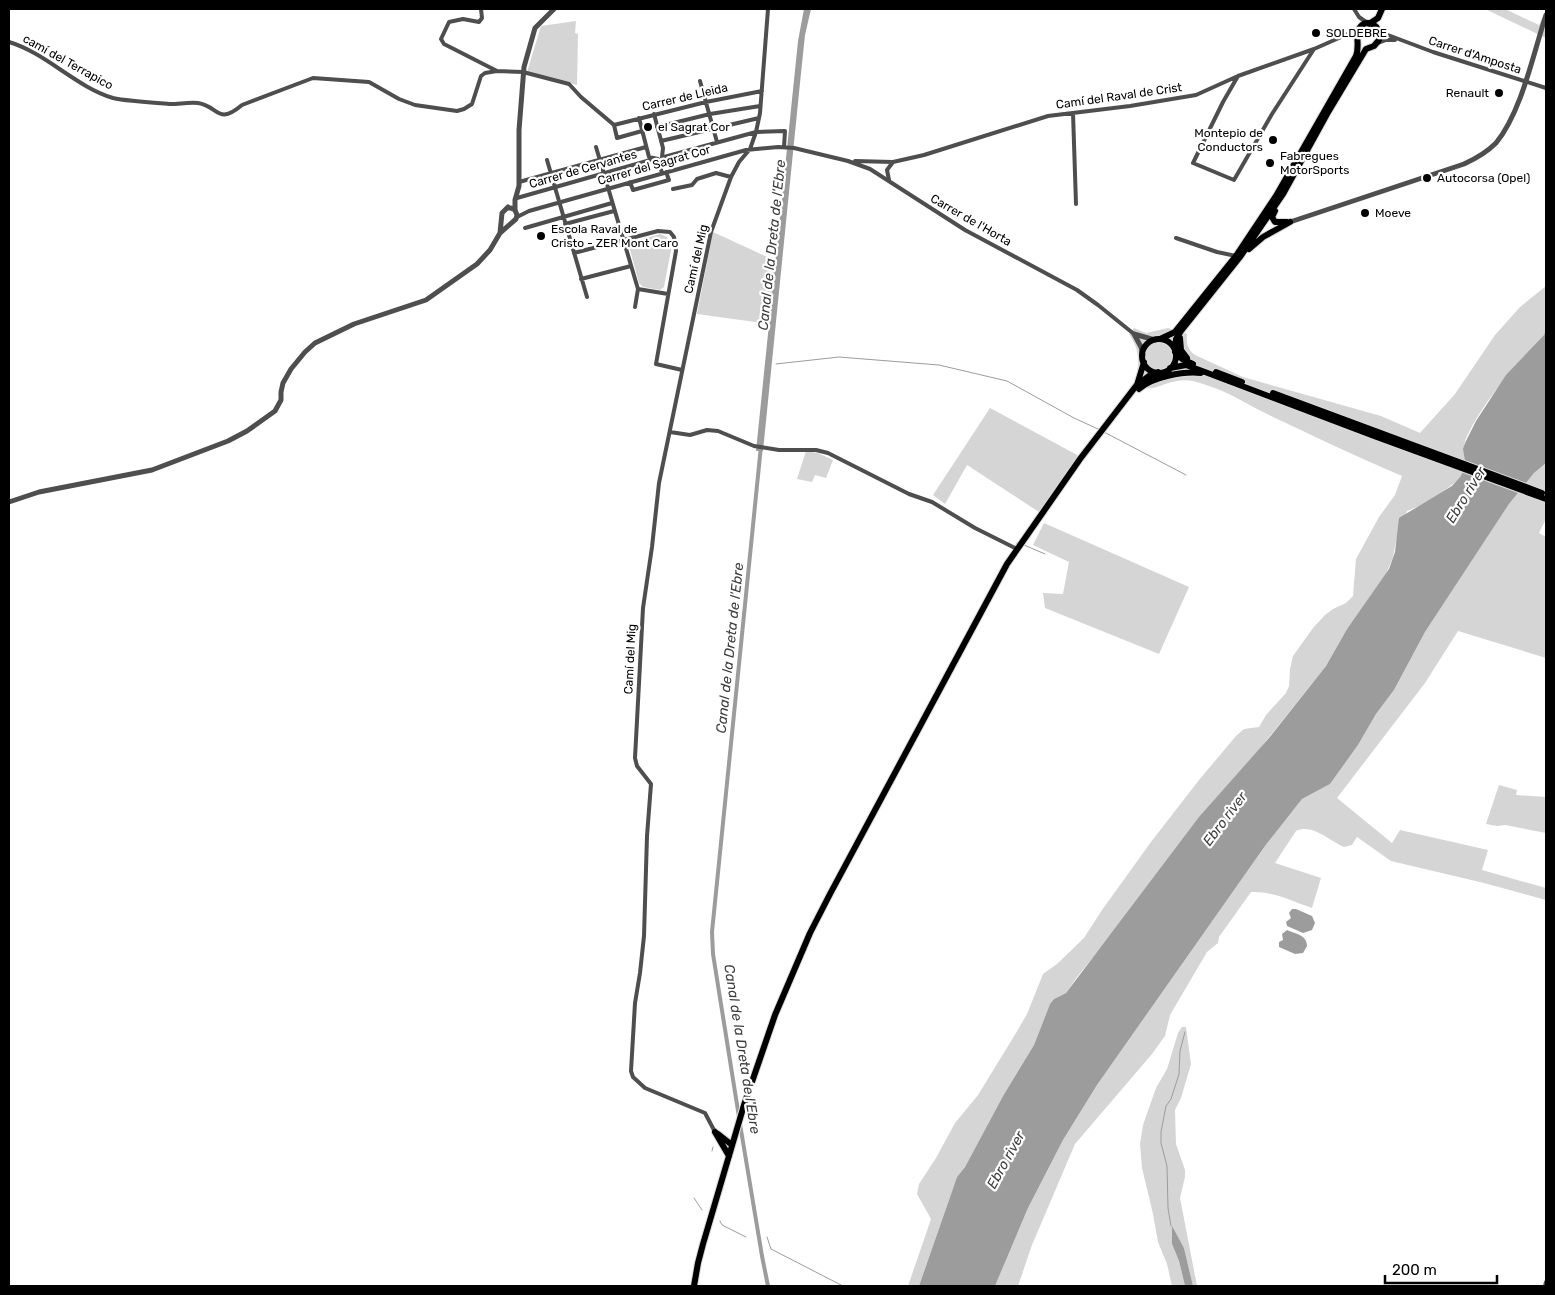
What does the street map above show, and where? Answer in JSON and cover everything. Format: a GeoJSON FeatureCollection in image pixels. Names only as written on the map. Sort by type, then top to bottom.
{"type":"FeatureCollection","features":[{"type":"Feature","properties":{"kind":"main road"},"geometry":{"type":"LineString","coordinates":[[694,1286],[698,1263],[744,1105],[775,1015],[810,933],[990,595],[1017,549],[1080,459],[1136,386],[1141,374],[1147,344],[1174,332],[1238,256],[1276,196],[1356,56],[1359,29],[1378,18],[1382,9]]}},
{"type":"Feature","properties":{"kind":"main road"},"geometry":{"type":"LineString","coordinates":[[1290,222],[1278,224],[1272,217],[1327,114],[1359,59],[1366,49],[1378,43],[1380,31],[1378,18]]}},
{"type":"Feature","properties":{"kind":"main road"},"geometry":{"type":"LineString","coordinates":[[1369,24],[1380,31]]}},
{"type":"Feature","properties":{"kind":"main road"},"geometry":{"type":"LineString","coordinates":[[1358,40],[1362,45],[1370,47]]}},
{"type":"Feature","properties":{"kind":"main road"},"geometry":{"type":"LineString","coordinates":[[1170,368],[1175,361],[1178,334],[1283,194]]}},
{"type":"Feature","properties":{"kind":"main road"},"geometry":{"type":"LineString","coordinates":[[1238,256],[1263,237],[1290,222]]}},
{"type":"Feature","properties":{"kind":"main road"},"geometry":{"type":"LineString","coordinates":[[1189,321],[1181,334],[1180,345],[1183,354],[1199,366]]}},
{"type":"Feature","properties":{"kind":"main road"},"geometry":{"type":"LineString","coordinates":[[1157,339],[1167,341],[1186,362],[1546,499]]}},
{"type":"Feature","properties":{"kind":"main road"},"geometry":{"type":"LineString","coordinates":[[1143,358],[1150,369],[1158,372]]}},
{"type":"Feature","properties":{"kind":"main road"},"geometry":{"type":"LineString","coordinates":[[1136,386],[1158,372],[1186,365],[1223,380],[1546,494]]}},
{"type":"Feature","properties":{"kind":"main road"},"geometry":{"type":"LineString","coordinates":[[1118,410],[1126,405],[1141,387],[1162,378],[1194,372],[1223,380]]}},
{"type":"Feature","properties":{"kind":"main road"},"geometry":{"type":"LineString","coordinates":[[715,1132],[725,1145],[729,1156]]}},
{"type":"Feature","properties":{"kind":"main road"},"geometry":{"type":"LineString","coordinates":[[725,1145],[735,1137]]}},
{"type":"Feature","properties":{"kind":"main road"},"geometry":{"type":"LineString","coordinates":[[725,1145],[732,1146]]}},
{"type":"Feature","properties":{"kind":"street"},"geometry":{"type":"LineString","coordinates":[[480,9],[482,18],[479,22],[463,19],[449,22],[441,39],[444,44],[497,71],[523,72],[569,84],[581,97],[614,125],[617,138],[642,131]]}},
{"type":"Feature","properties":{"kind":"street"},"geometry":{"type":"LineString","coordinates":[[517,218],[516,199],[519,182],[519,130],[523,72],[535,28],[554,9]]}},
{"type":"Feature","properties":{"kind":"street","name":"Camí del Mig"},"geometry":{"type":"LineString","coordinates":[[715,1132],[705,1113],[645,1088],[633,1077],[631,1071],[635,1003],[644,936],[647,836],[651,784],[637,766],[634,758],[643,608],[659,483],[711,232],[731,177],[750,149],[756,132],[762,91],[768,9]]}},
{"type":"Feature","properties":{"kind":"street"},"geometry":{"type":"LineString","coordinates":[[1354,9],[1359,17],[1369,24]]}},
{"type":"Feature","properties":{"kind":"street"},"geometry":{"type":"LineString","coordinates":[[1290,222],[1464,164],[1480,156],[1494,144],[1506,128],[1516,107],[1546,15]]}},
{"type":"Feature","properties":{"kind":"street"},"geometry":{"type":"LineString","coordinates":[[1359,17],[1359,29]]}},
{"type":"Feature","properties":{"kind":"street","name":"Camí del Raval de Crist"},"geometry":{"type":"LineString","coordinates":[[848,161],[893,162],[924,155],[1030,120],[1048,116],[1130,106],[1190,96],[1238,76],[1314,49],[1359,29]]}},
{"type":"Feature","properties":{"kind":"street","name":"Carrer d'Amposta"},"geometry":{"type":"LineString","coordinates":[[1380,31],[1398,40],[1546,88]]}},
{"type":"Feature","properties":{"kind":"street"},"geometry":{"type":"LineString","coordinates":[[1344,37],[1358,40]]}},
{"type":"Feature","properties":{"kind":"street"},"geometry":{"type":"LineString","coordinates":[[1378,43],[1386,40],[1398,40]]}},
{"type":"Feature","properties":{"kind":"street","name":"camí del Terrapico"},"geometry":{"type":"LineString","coordinates":[[9,42],[24,46],[85,85],[114,98],[171,104],[199,103],[221,115],[232,113],[242,105],[313,78],[370,82],[399,99],[457,111],[472,104],[481,76],[497,71]]}},
{"type":"Feature","properties":{"kind":"street"},"geometry":{"type":"LineString","coordinates":[[1238,76],[1223,102],[1193,164],[1234,180],[1272,114],[1314,49]]}},
{"type":"Feature","properties":{"kind":"street"},"geometry":{"type":"LineString","coordinates":[[700,81],[717,142]]}},
{"type":"Feature","properties":{"kind":"street","name":"Carrer de Lleida"},"geometry":{"type":"LineString","coordinates":[[614,125],[706,102],[762,91]]}},
{"type":"Feature","properties":{"kind":"street"},"geometry":{"type":"LineString","coordinates":[[657,128],[710,114],[760,106]]}},
{"type":"Feature","properties":{"kind":"street"},"geometry":{"type":"LineString","coordinates":[[1073,112],[1076,204]]}},
{"type":"Feature","properties":{"kind":"street"},"geometry":{"type":"LineString","coordinates":[[654,114],[664,156]]}},
{"type":"Feature","properties":{"kind":"street"},"geometry":{"type":"LineString","coordinates":[[630,182],[633,190],[669,180],[656,159],[649,156],[639,118]]}},
{"type":"Feature","properties":{"kind":"street"},"geometry":{"type":"LineString","coordinates":[[661,141],[759,118]]}},
{"type":"Feature","properties":{"kind":"street","name":"Carrer de Cervantes"},"geometry":{"type":"LineString","coordinates":[[516,199],[664,156],[756,132],[785,131],[786,147]]}},
{"type":"Feature","properties":{"kind":"street"},"geometry":{"type":"LineString","coordinates":[[596,146],[638,289],[635,307]]}},
{"type":"Feature","properties":{"kind":"street"},"geometry":{"type":"LineString","coordinates":[[519,182],[646,147]]}},
{"type":"Feature","properties":{"kind":"street","name":"Carrer de l'Horta"},"geometry":{"type":"LineString","coordinates":[[786,147],[848,161],[879,174],[966,230],[1077,290],[1134,334]]}},
{"type":"Feature","properties":{"kind":"street","name":"Carrer del Sagrat Cor"},"geometry":{"type":"LineString","coordinates":[[528,211],[750,149],[786,147]]}},
{"type":"Feature","properties":{"kind":"street"},"geometry":{"type":"LineString","coordinates":[[547,160],[587,297]]}},
{"type":"Feature","properties":{"kind":"street"},"geometry":{"type":"LineString","coordinates":[[879,174],[882,162]]}},
{"type":"Feature","properties":{"kind":"street"},"geometry":{"type":"LineString","coordinates":[[879,174],[893,162]]}},
{"type":"Feature","properties":{"kind":"street"},"geometry":{"type":"LineString","coordinates":[[888,168],[889,180]]}},
{"type":"Feature","properties":{"kind":"street"},"geometry":{"type":"LineString","coordinates":[[673,189],[692,185],[697,179],[716,173],[731,177]]}},
{"type":"Feature","properties":{"kind":"street"},"geometry":{"type":"LineString","coordinates":[[500,233],[502,212],[516,199]]}},
{"type":"Feature","properties":{"kind":"street"},"geometry":{"type":"LineString","coordinates":[[525,228],[612,204]]}},
{"type":"Feature","properties":{"kind":"street"},"geometry":{"type":"LineString","coordinates":[[507,208],[516,211],[528,211]]}},
{"type":"Feature","properties":{"kind":"street"},"geometry":{"type":"LineString","coordinates":[[9,502],[39,492],[152,470],[220,444],[247,431],[275,411],[281,400],[281,392],[291,369],[315,343],[354,324],[426,300],[477,264],[490,250],[500,233],[528,211]]}},
{"type":"Feature","properties":{"kind":"street"},"geometry":{"type":"LineString","coordinates":[[566,224],[614,211]]}},
{"type":"Feature","properties":{"kind":"street"},"geometry":{"type":"LineString","coordinates":[[502,218],[506,222],[512,223]]}},
{"type":"Feature","properties":{"kind":"street"},"geometry":{"type":"LineString","coordinates":[[574,253],[658,231],[670,232],[674,238],[676,251],[656,364],[682,370]]}},
{"type":"Feature","properties":{"kind":"street"},"geometry":{"type":"LineString","coordinates":[[1176,238],[1218,252],[1238,256]]}},
{"type":"Feature","properties":{"kind":"street"},"geometry":{"type":"LineString","coordinates":[[581,280],[631,266]]}},
{"type":"Feature","properties":{"kind":"street"},"geometry":{"type":"LineString","coordinates":[[638,289],[668,294]]}},
{"type":"Feature","properties":{"kind":"street"},"geometry":{"type":"LineString","coordinates":[[1134,334],[1157,339]]}},
{"type":"Feature","properties":{"kind":"street"},"geometry":{"type":"LineString","coordinates":[[1134,334],[1141,347],[1143,358]]}},
{"type":"Feature","properties":{"kind":"street"},"geometry":{"type":"LineString","coordinates":[[670,432],[690,435],[707,430],[718,431],[764,448],[816,450],[828,454],[909,494],[932,502],[975,528],[1017,549]]}},
{"type":"Feature","properties":{"kind":"shaded area"},"geometry":{"type":"Polygon","coordinates":[[[1485,9],[1505,9],[1539,25],[1546,9],[1546,38],[1485,9]]]}},
{"type":"Feature","properties":{"kind":"shaded area"},"geometry":{"type":"Polygon","coordinates":[[[576,21],[575,33],[578,34],[577,85],[527,72],[541,26],[576,21]]]}},
{"type":"Feature","properties":{"kind":"shaded area"},"geometry":{"type":"Polygon","coordinates":[[[713,232],[776,261],[769,324],[697,314],[713,232]]]}},
{"type":"Feature","properties":{"kind":"shaded area"},"geometry":{"type":"Polygon","coordinates":[[[660,234],[667,237],[672,245],[664,287],[660,290],[643,287],[639,283],[629,246],[632,242],[660,234]]]}},
{"type":"Feature","properties":{"kind":"shaded area"},"geometry":{"type":"Polygon","coordinates":[[[1546,286],[1546,330],[1544,335],[1483,408],[1465,442],[1465,467],[1461,476],[1451,486],[1436,496],[1407,511],[1386,574],[1347,629],[1326,666],[1066,993],[1054,999],[1050,1004],[1034,1045],[1003,1096],[965,1167],[957,1177],[919,1286],[908,1286],[931,1219],[917,1194],[919,1184],[955,1123],[978,1095],[1016,1033],[1027,1014],[1043,974],[1057,964],[1084,938],[1151,842],[1236,736],[1244,729],[1259,727],[1266,715],[1286,693],[1289,686],[1293,656],[1325,615],[1346,603],[1353,596],[1356,559],[1379,517],[1395,495],[1402,476],[1319,439],[1212,387],[1187,380],[1170,382],[1151,388],[1133,384],[1136,378],[1138,359],[1133,340],[1129,334],[1134,328],[1146,333],[1168,328],[1187,334],[1188,346],[1195,355],[1243,377],[1381,416],[1420,433],[1455,394],[1495,335],[1520,307],[1546,286]]]}},
{"type":"Feature","properties":{"kind":"shaded area"},"geometry":{"type":"Polygon","coordinates":[[[990,408],[1079,456],[1039,512],[967,465],[945,504],[933,495],[990,408]]]}},
{"type":"Feature","properties":{"kind":"shaded area"},"geometry":{"type":"Polygon","coordinates":[[[806,451],[818,453],[833,460],[826,478],[815,475],[812,482],[797,479],[806,451]]]}},
{"type":"Feature","properties":{"kind":"shaded area"},"geometry":{"type":"Polygon","coordinates":[[[1546,463],[1546,519],[1539,533],[1546,537],[1546,658],[1458,631],[1425,683],[1337,798],[1392,843],[1400,830],[1488,850],[1482,870],[1546,888],[1546,900],[1391,861],[1357,837],[1352,845],[1344,847],[1315,831],[1302,829],[1296,831],[1275,863],[1321,878],[1312,908],[1274,895],[1251,892],[1219,937],[1218,943],[1207,952],[1170,1015],[1165,1036],[1152,1054],[1075,1144],[1032,1245],[1018,1286],[995,1286],[1028,1208],[1063,1140],[1097,1085],[1265,846],[1302,799],[1330,784],[1394,690],[1425,632],[1509,504],[1534,473],[1546,463]]]}},
{"type":"Feature","properties":{"kind":"shaded area"},"geometry":{"type":"Polygon","coordinates":[[[1044,523],[1189,587],[1159,654],[1045,608],[1043,593],[1063,594],[1069,562],[1033,545],[1044,523]]]}},
{"type":"Feature","properties":{"kind":"shaded area"},"geometry":{"type":"Polygon","coordinates":[[[1499,785],[1517,790],[1516,795],[1546,797],[1546,833],[1505,825],[1486,824],[1499,785]]]}},
{"type":"Feature","properties":{"kind":"shaded area"},"geometry":{"type":"Polygon","coordinates":[[[1182,1027],[1186,1027],[1191,1064],[1181,1098],[1175,1110],[1176,1144],[1185,1170],[1180,1198],[1197,1286],[1193,1286],[1184,1248],[1172,1227],[1172,1244],[1179,1261],[1185,1286],[1172,1286],[1167,1264],[1158,1242],[1142,1168],[1140,1144],[1143,1125],[1156,1088],[1167,1069],[1178,1033],[1182,1027]]]}},
{"type":"Feature","properties":{"kind":"water"},"geometry":{"type":"Polygon","coordinates":[[[804,9],[811,9],[805,35],[763,451],[756,451],[798,41],[804,9]]]}},
{"type":"Feature","properties":{"kind":"water","name":"Ebro river"},"geometry":{"type":"Polygon","coordinates":[[[1546,330],[1546,463],[1534,473],[1509,504],[1425,632],[1394,690],[1330,784],[1302,799],[1265,846],[1097,1085],[1063,1140],[1028,1208],[995,1286],[919,1286],[957,1177],[965,1167],[1003,1096],[1034,1045],[1050,1004],[1054,999],[1066,993],[1199,817],[1269,738],[1326,666],[1347,629],[1389,569],[1395,552],[1399,518],[1452,486],[1460,477],[1466,467],[1463,449],[1476,421],[1506,375],[1544,335],[1546,330]]]}},
{"type":"Feature","properties":{"kind":"water"},"geometry":{"type":"Polygon","coordinates":[[[1292,909],[1312,916],[1315,923],[1312,930],[1303,933],[1287,926],[1286,922],[1291,918],[1289,913],[1292,909]]]}},
{"type":"Feature","properties":{"kind":"water"},"geometry":{"type":"Polygon","coordinates":[[[1287,930],[1305,939],[1307,946],[1303,953],[1295,954],[1279,947],[1279,942],[1283,940],[1282,934],[1287,930]]]}},
{"type":"Feature","properties":{"kind":"water"},"geometry":{"type":"Polygon","coordinates":[[[1172,1226],[1184,1248],[1193,1286],[1185,1286],[1179,1261],[1172,1244],[1172,1226]]]}},
{"type":"Feature","properties":{"kind":"waterway"},"geometry":{"type":"LineString","coordinates":[[776,364],[839,357],[939,365],[1007,381],[1098,429]]}},
{"type":"Feature","properties":{"kind":"waterway"},"geometry":{"type":"LineString","coordinates":[[1104,432],[1186,475]]}},
{"type":"Feature","properties":{"kind":"waterway","name":"Canal de la Dreta de l'Ebre"},"geometry":{"type":"LineString","coordinates":[[739,1117],[713,954],[712,932],[761,446]]}},
{"type":"Feature","properties":{"kind":"waterway"},"geometry":{"type":"LineString","coordinates":[[1024,545],[1045,554]]}},
{"type":"Feature","properties":{"kind":"waterway"},"geometry":{"type":"LineString","coordinates":[[1171,1226],[1168,1208],[1167,1166],[1161,1143],[1161,1132],[1166,1106],[1171,1099],[1179,1074],[1180,1051],[1185,1032]]}},
{"type":"Feature","properties":{"kind":"waterway","name":"Canal de la Dreta de l'Ebre"},"geometry":{"type":"LineString","coordinates":[[740,1124],[768,1286]]}},
{"type":"Feature","properties":{"kind":"waterway"},"geometry":{"type":"LineString","coordinates":[[712,1151],[713,1147]]}},
{"type":"Feature","properties":{"kind":"waterway"},"geometry":{"type":"LineString","coordinates":[[694,1198],[702,1210]]}},
{"type":"Feature","properties":{"kind":"waterway"},"geometry":{"type":"LineString","coordinates":[[720,1221],[722,1225],[746,1237]]}},
{"type":"Feature","properties":{"kind":"waterway"},"geometry":{"type":"LineString","coordinates":[[767,1237],[771,1249],[843,1286]]}},
{"type":"Feature","properties":{"kind":"place","name":"SOLDEBRE"},"geometry":{"type":"Point","coordinates":[1316,33]}},
{"type":"Feature","properties":{"kind":"place","name":"Renault"},"geometry":{"type":"Point","coordinates":[1499,93]}},
{"type":"Feature","properties":{"kind":"place","name":"el Sagrat Cor"},"geometry":{"type":"Point","coordinates":[648,127]}},
{"type":"Feature","properties":{"kind":"place","name":"Montepio de Conductors"},"geometry":{"type":"Point","coordinates":[1273,140]}},
{"type":"Feature","properties":{"kind":"place","name":"Fabregues MotorSports"},"geometry":{"type":"Point","coordinates":[1270,163]}},
{"type":"Feature","properties":{"kind":"place","name":"Autocorsa (Opel)"},"geometry":{"type":"Point","coordinates":[1427,178]}},
{"type":"Feature","properties":{"kind":"place","name":"Moeve"},"geometry":{"type":"Point","coordinates":[1365,213]}},
{"type":"Feature","properties":{"kind":"place","name":"Escola Raval de Cristo - ZER Mont Caro"},"geometry":{"type":"Point","coordinates":[541,236]}}]}
